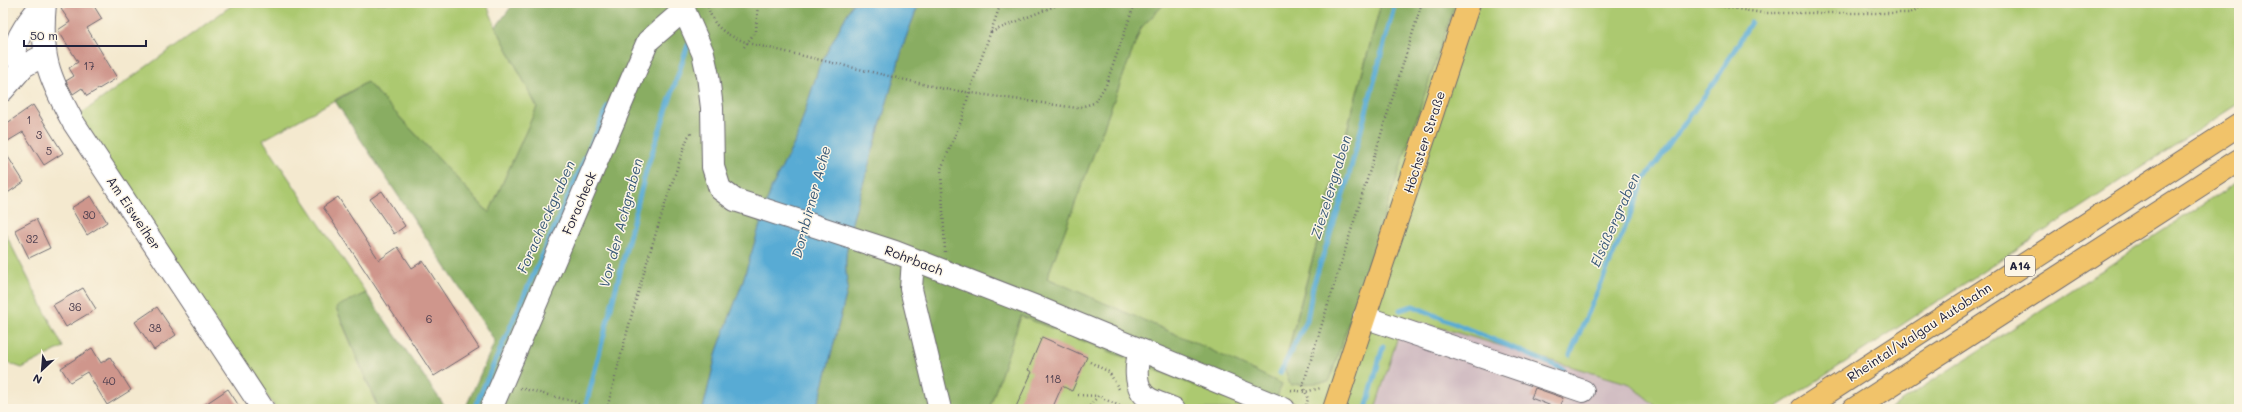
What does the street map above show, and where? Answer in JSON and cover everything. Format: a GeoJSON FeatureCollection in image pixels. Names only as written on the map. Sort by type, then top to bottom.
{"type":"FeatureCollection","features":[{"type":"Feature","properties":{"kind":"main road","name":"Höchster Straße"},"geometry":{"type":"LineString","coordinates":[[1334,409],[1469,3]]}},
{"type":"Feature","properties":{"kind":"main road","name":"Rheintal/Walgau Autobahn"},"geometry":{"type":"LineString","coordinates":[[1802,409],[2239,125]]}},
{"type":"Feature","properties":{"kind":"main road","name":"A14"},"geometry":{"type":"LineString","coordinates":[[1854,409],[2239,160]]}},
{"type":"Feature","properties":{"kind":"street","name":"Am Eisweiher"},"geometry":{"type":"LineString","coordinates":[[45,3],[42,32],[45,58],[54,86],[73,122],[262,409]]}},
{"type":"Feature","properties":{"kind":"street"},"geometry":{"type":"LineString","coordinates":[[24,66],[15,57],[14,47],[34,12],[45,3]]}},
{"type":"Feature","properties":{"kind":"street","name":"Rohrbach"},"geometry":{"type":"LineString","coordinates":[[685,7],[703,53],[712,108],[713,167],[720,189],[735,200],[860,240],[913,259],[946,258],[1140,350],[1285,399]]}},
{"type":"Feature","properties":{"kind":"street","name":"Foracheck"},"geometry":{"type":"LineString","coordinates":[[491,409],[648,41],[685,7]]}},
{"type":"Feature","properties":{"kind":"street"},"geometry":{"type":"LineString","coordinates":[[3,90],[24,66],[35,59],[45,58]]}},
{"type":"Feature","properties":{"kind":"street"},"geometry":{"type":"LineString","coordinates":[[913,259],[911,289],[940,409]]}},
{"type":"Feature","properties":{"kind":"street"},"geometry":{"type":"LineString","coordinates":[[1364,317],[1583,391]]}},
{"type":"Feature","properties":{"kind":"street"},"geometry":{"type":"LineString","coordinates":[[1140,350],[1136,370],[1139,386],[1147,397],[1174,409]]}},
{"type":"Feature","properties":{"kind":"path"},"geometry":{"type":"LineString","coordinates":[[707,3],[710,15],[722,33],[748,43],[944,89],[1077,108],[1094,103],[1106,85],[1134,3]]}},
{"type":"Feature","properties":{"kind":"path"},"geometry":{"type":"LineString","coordinates":[[744,47],[756,31],[758,3]]}},
{"type":"Feature","properties":{"kind":"path"},"geometry":{"type":"LineString","coordinates":[[946,258],[941,169],[962,119],[969,93],[1001,3]]}},
{"type":"Feature","properties":{"kind":"path"},"geometry":{"type":"LineString","coordinates":[[991,32],[1062,3]]}},
{"type":"Feature","properties":{"kind":"path"},"geometry":{"type":"LineString","coordinates":[[1305,409],[1308,399],[1303,385],[1422,3]]}},
{"type":"Feature","properties":{"kind":"path"},"geometry":{"type":"LineString","coordinates":[[1700,3],[1763,13],[1910,13],[1928,3]]}},
{"type":"Feature","properties":{"kind":"path"},"geometry":{"type":"LineString","coordinates":[[607,409],[628,322],[670,188],[688,137],[712,108]]}},
{"type":"Feature","properties":{"kind":"path"},"geometry":{"type":"LineString","coordinates":[[1090,362],[1109,372],[1121,392]]}},
{"type":"Feature","properties":{"kind":"path"},"geometry":{"type":"LineString","coordinates":[[1285,399],[1322,388],[1325,382]]}},
{"type":"Feature","properties":{"kind":"path"},"geometry":{"type":"LineString","coordinates":[[502,384],[576,402],[584,409]]}},
{"type":"Feature","properties":{"kind":"path"},"geometry":{"type":"LineString","coordinates":[[1078,395],[1098,396],[1127,408]]}},
{"type":"Feature","properties":{"kind":"path"},"geometry":{"type":"LineString","coordinates":[[1087,409],[1098,396]]}},
{"type":"Feature","properties":{"kind":"shaded area"},"geometry":{"type":"Polygon","coordinates":[[[1404,317],[1630,384],[1659,409],[1375,409],[1404,317]]]}},
{"type":"Feature","properties":{"kind":"green space"},"geometry":{"type":"Polygon","coordinates":[[[235,3],[486,3],[496,27],[537,107],[489,213],[367,82],[263,140],[366,293],[336,308],[378,409],[276,409],[75,118],[235,3]]]}},
{"type":"Feature","properties":{"kind":"green space"},"geometry":{"type":"Polygon","coordinates":[[[514,3],[853,3],[819,67],[796,140],[771,189],[742,284],[717,351],[703,409],[465,409],[495,341],[335,101],[367,82],[489,213],[537,107],[496,27],[514,3]]]}},
{"type":"Feature","properties":{"kind":"green space"},"geometry":{"type":"Polygon","coordinates":[[[919,3],[1165,3],[1141,28],[1047,278],[1196,343],[1282,384],[1272,409],[1254,409],[1021,316],[989,409],[815,409],[821,394],[848,287],[846,262],[847,246],[852,222],[905,40],[919,3]]]}},
{"type":"Feature","properties":{"kind":"green space"},"geometry":{"type":"Polygon","coordinates":[[[1165,3],[1381,3],[1284,365],[1290,385],[1445,3],[2239,3],[2239,103],[1774,409],[1659,409],[1630,384],[1404,317],[1375,409],[1272,409],[1282,384],[1047,278],[1141,28],[1165,3]]]}},
{"type":"Feature","properties":{"kind":"green space"},"geometry":{"type":"Polygon","coordinates":[[[1375,3],[1455,3],[1329,382],[1290,385],[1284,366],[1381,4],[1375,3]]]}},
{"type":"Feature","properties":{"kind":"green space"},"geometry":{"type":"Polygon","coordinates":[[[2239,181],[2239,409],[1889,409],[2239,181]]]}},
{"type":"Feature","properties":{"kind":"green space"},"geometry":{"type":"Polygon","coordinates":[[[3,229],[63,347],[22,368],[3,361],[3,229]]]}},
{"type":"Feature","properties":{"kind":"green space"},"geometry":{"type":"Polygon","coordinates":[[[366,293],[446,408],[450,409],[379,409],[336,307],[366,293]]]}},
{"type":"Feature","properties":{"kind":"green space"},"geometry":{"type":"Polygon","coordinates":[[[1021,316],[1254,409],[989,409],[1021,316]]]}},
{"type":"Feature","properties":{"kind":"water","name":"Dornbirner Ache"},"geometry":{"type":"Polygon","coordinates":[[[853,3],[919,3],[905,40],[852,222],[847,246],[846,262],[848,287],[821,394],[815,409],[703,409],[717,351],[742,284],[771,189],[796,140],[819,67],[853,3]]]}},
{"type":"Feature","properties":{"kind":"building"},"geometry":{"type":"Polygon","coordinates":[[[70,3],[92,3],[102,19],[87,28],[117,78],[87,96],[82,88],[73,94],[66,81],[74,76],[69,68],[78,62],[58,30],[70,22],[61,9],[70,3]]]}},
{"type":"Feature","properties":{"kind":"building"},"geometry":{"type":"Polygon","coordinates":[[[33,105],[63,153],[44,165],[23,132],[3,144],[3,126],[33,105]]]}},
{"type":"Feature","properties":{"kind":"building"},"geometry":{"type":"Polygon","coordinates":[[[3,149],[24,182],[3,196],[3,149]]]}},
{"type":"Feature","properties":{"kind":"building"},"geometry":{"type":"Polygon","coordinates":[[[382,191],[405,226],[394,234],[370,199],[382,191]]]}},
{"type":"Feature","properties":{"kind":"building"},"geometry":{"type":"Polygon","coordinates":[[[91,196],[107,222],[87,235],[71,208],[91,196]]]}},
{"type":"Feature","properties":{"kind":"building"},"geometry":{"type":"Polygon","coordinates":[[[338,197],[379,260],[398,247],[412,268],[423,261],[479,348],[434,376],[323,207],[338,197]]]}},
{"type":"Feature","properties":{"kind":"building"},"geometry":{"type":"Polygon","coordinates":[[[36,219],[50,248],[29,258],[15,230],[36,219]]]}},
{"type":"Feature","properties":{"kind":"building"},"geometry":{"type":"Polygon","coordinates":[[[83,288],[96,309],[66,327],[53,305],[83,288]]]}},
{"type":"Feature","properties":{"kind":"building"},"geometry":{"type":"Polygon","coordinates":[[[157,307],[176,335],[154,350],[135,322],[157,307]]]}},
{"type":"Feature","properties":{"kind":"building"},"geometry":{"type":"Polygon","coordinates":[[[1042,337],[1087,357],[1072,391],[1062,386],[1052,409],[1015,409],[1032,372],[1028,370],[1042,337]]]}},
{"type":"Feature","properties":{"kind":"building"},"geometry":{"type":"Polygon","coordinates":[[[92,348],[101,363],[110,357],[131,390],[107,405],[87,372],[70,382],[61,368],[92,348]]]}},
{"type":"Feature","properties":{"kind":"building"},"geometry":{"type":"Polygon","coordinates":[[[1535,388],[1564,398],[1559,409],[1531,398],[1535,388]]]}},
{"type":"Feature","properties":{"kind":"building"},"geometry":{"type":"Polygon","coordinates":[[[228,389],[241,409],[198,409],[228,389]]]}},
{"type":"Feature","properties":{"kind":"waterway","name":"Ziezelergraben"},"geometry":{"type":"LineString","coordinates":[[1280,373],[1307,320],[1313,286],[1346,186],[1395,3]]}},
{"type":"Feature","properties":{"kind":"waterway","name":"Elsäßergraben"},"geometry":{"type":"LineString","coordinates":[[1570,355],[1630,216],[1643,181],[1718,77],[1751,22]]}},
{"type":"Feature","properties":{"kind":"waterway","name":"Vor der Achgraben"},"geometry":{"type":"LineString","coordinates":[[585,409],[646,171],[688,45]]}},
{"type":"Feature","properties":{"kind":"waterway","name":"Foracheckgraben"},"geometry":{"type":"LineString","coordinates":[[474,409],[608,106]]}},
{"type":"Feature","properties":{"kind":"waterway","name":"Elsäßergraben"},"geometry":{"type":"LineString","coordinates":[[1400,310],[1413,306],[1563,369]]}},
{"type":"Feature","properties":{"kind":"waterway","name":"Elsäßergraben"},"geometry":{"type":"LineString","coordinates":[[1366,409],[1383,346]]}}]}
